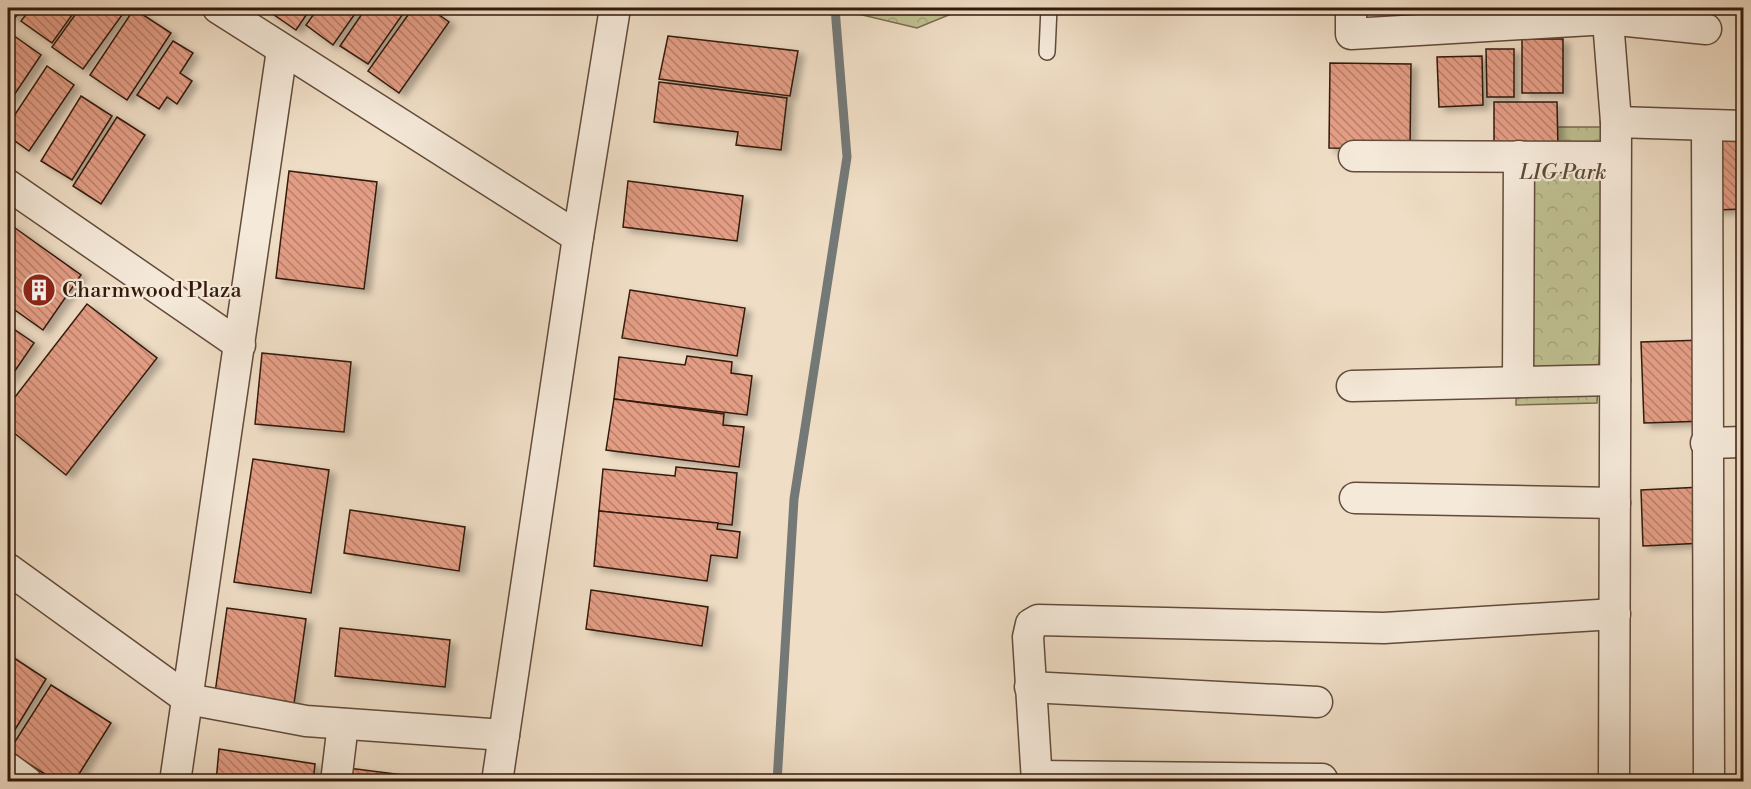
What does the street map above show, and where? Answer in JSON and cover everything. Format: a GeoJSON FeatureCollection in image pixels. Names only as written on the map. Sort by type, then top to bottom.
{"type":"FeatureCollection","features":[{"type":"Feature","properties":{"kind":"street"},"geometry":{"type":"LineString","coordinates":[[218,8],[578,237]]}},
{"type":"Feature","properties":{"kind":"street"},"geometry":{"type":"LineString","coordinates":[[497,782],[578,237],[615,8]]}},
{"type":"Feature","properties":{"kind":"street"},"geometry":{"type":"LineString","coordinates":[[1351,8],[1351,34],[1607,13],[1706,29]]}},
{"type":"Feature","properties":{"kind":"street"},"geometry":{"type":"LineString","coordinates":[[1607,13],[1616,122],[1614,782]]}},
{"type":"Feature","properties":{"kind":"street"},"geometry":{"type":"LineString","coordinates":[[175,782],[282,50]]}},
{"type":"Feature","properties":{"kind":"street"},"geometry":{"type":"LineString","coordinates":[[1616,122],[1743,126]]}},
{"type":"Feature","properties":{"kind":"street"},"geometry":{"type":"LineString","coordinates":[[1707,126],[1706,443],[1709,782]]}},
{"type":"Feature","properties":{"kind":"street"},"geometry":{"type":"LineString","coordinates":[[1354,156],[1615,157]]}},
{"type":"Feature","properties":{"kind":"street"},"geometry":{"type":"LineString","coordinates":[[1518,382],[1519,156]]}},
{"type":"Feature","properties":{"kind":"street"},"geometry":{"type":"LineString","coordinates":[[8,185],[240,345]]}},
{"type":"Feature","properties":{"kind":"street"},"geometry":{"type":"LineString","coordinates":[[1352,386],[1615,380]]}},
{"type":"Feature","properties":{"kind":"street"},"geometry":{"type":"LineString","coordinates":[[1706,443],[1743,442]]}},
{"type":"Feature","properties":{"kind":"street"},"geometry":{"type":"LineString","coordinates":[[1355,498],[1615,503]]}},
{"type":"Feature","properties":{"kind":"street"},"geometry":{"type":"LineString","coordinates":[[8,569],[188,699],[306,721],[504,735]]}},
{"type":"Feature","properties":{"kind":"street"},"geometry":{"type":"LineString","coordinates":[[1322,779],[1037,779],[1028,637],[1031,624],[1038,620],[1384,628],[1615,614]]}},
{"type":"Feature","properties":{"kind":"street"},"geometry":{"type":"LineString","coordinates":[[1030,687],[1317,702]]}},
{"type":"Feature","properties":{"kind":"street"},"geometry":{"type":"LineString","coordinates":[[336,782],[343,724]]}},
{"type":"Feature","properties":{"kind":"street"},"geometry":{"type":"LineString","coordinates":[[8,768],[27,782]]}},
{"type":"Feature","properties":{"kind":"lane"},"geometry":{"type":"LineString","coordinates":[[1047,52],[1050,8]]}},
{"type":"Feature","properties":{"kind":"green space"},"geometry":{"type":"Polygon","coordinates":[[[833,8],[961,8],[961,10],[917,28],[833,8]]]}},
{"type":"Feature","properties":{"kind":"green space","name":"LIG Park"},"geometry":{"type":"Polygon","coordinates":[[[1521,127],[1609,127],[1597,403],[1516,405],[1521,127]]]}},
{"type":"Feature","properties":{"kind":"building"},"geometry":{"type":"Polygon","coordinates":[[[8,8],[22,8],[15,18],[8,12],[8,8]]]}},
{"type":"Feature","properties":{"kind":"building"},"geometry":{"type":"Polygon","coordinates":[[[31,8],[77,8],[52,43],[21,21],[31,8]]]}},
{"type":"Feature","properties":{"kind":"building"},"geometry":{"type":"Polygon","coordinates":[[[80,8],[127,8],[83,69],[52,47],[80,8]]]}},
{"type":"Feature","properties":{"kind":"building"},"geometry":{"type":"Polygon","coordinates":[[[264,8],[311,8],[296,30],[264,8]]]}},
{"type":"Feature","properties":{"kind":"building"},"geometry":{"type":"Polygon","coordinates":[[[318,8],[359,8],[333,45],[306,25],[318,8]]]}},
{"type":"Feature","properties":{"kind":"building"},"geometry":{"type":"Polygon","coordinates":[[[366,8],[407,8],[368,64],[340,46],[366,8]]]}},
{"type":"Feature","properties":{"kind":"building"},"geometry":{"type":"Polygon","coordinates":[[[413,8],[429,8],[449,22],[399,93],[368,71],[413,8]]]}},
{"type":"Feature","properties":{"kind":"building"},"geometry":{"type":"Polygon","coordinates":[[[134,9],[171,33],[127,100],[90,75],[134,9]]]}},
{"type":"Feature","properties":{"kind":"building"},"geometry":{"type":"Polygon","coordinates":[[[10,33],[41,55],[8,104],[8,37],[10,33]]]}},
{"type":"Feature","properties":{"kind":"building"},"geometry":{"type":"Polygon","coordinates":[[[668,36],[798,51],[790,96],[659,79],[668,36]]]}},
{"type":"Feature","properties":{"kind":"building"},"geometry":{"type":"Polygon","coordinates":[[[1522,39],[1563,39],[1563,93],[1522,93],[1522,39]]]}},
{"type":"Feature","properties":{"kind":"building"},"geometry":{"type":"Polygon","coordinates":[[[173,41],[193,53],[180,73],[192,81],[177,104],[167,97],[159,109],[137,95],[173,41]]]}},
{"type":"Feature","properties":{"kind":"building"},"geometry":{"type":"Polygon","coordinates":[[[1486,49],[1514,49],[1514,97],[1487,97],[1486,49]]]}},
{"type":"Feature","properties":{"kind":"building"},"geometry":{"type":"Polygon","coordinates":[[[1482,56],[1483,105],[1439,107],[1437,57],[1482,56]]]}},
{"type":"Feature","properties":{"kind":"building"},"geometry":{"type":"Polygon","coordinates":[[[1330,63],[1411,64],[1410,149],[1329,148],[1330,63]]]}},
{"type":"Feature","properties":{"kind":"building"},"geometry":{"type":"Polygon","coordinates":[[[47,66],[74,85],[29,151],[8,136],[8,125],[47,66]]]}},
{"type":"Feature","properties":{"kind":"building"},"geometry":{"type":"Polygon","coordinates":[[[659,82],[787,98],[781,150],[736,145],[738,132],[654,122],[659,82]]]}},
{"type":"Feature","properties":{"kind":"building"},"geometry":{"type":"Polygon","coordinates":[[[81,96],[112,116],[72,180],[41,161],[81,96]]]}},
{"type":"Feature","properties":{"kind":"building"},"geometry":{"type":"Polygon","coordinates":[[[1494,102],[1557,102],[1558,149],[1494,149],[1494,102]]]}},
{"type":"Feature","properties":{"kind":"building"},"geometry":{"type":"Polygon","coordinates":[[[117,117],[145,135],[101,204],[73,186],[117,117]]]}},
{"type":"Feature","properties":{"kind":"building"},"geometry":{"type":"Polygon","coordinates":[[[1744,132],[1744,209],[1714,210],[1711,133],[1744,132]]]}},
{"type":"Feature","properties":{"kind":"building"},"geometry":{"type":"Polygon","coordinates":[[[289,171],[377,182],[364,289],[276,278],[289,171]]]}},
{"type":"Feature","properties":{"kind":"building"},"geometry":{"type":"Polygon","coordinates":[[[628,181],[743,196],[737,241],[623,227],[628,181]]]}},
{"type":"Feature","properties":{"kind":"building","name":"Charmwood Plaza"},"geometry":{"type":"Polygon","coordinates":[[[8,223],[81,275],[43,330],[8,305],[8,223]]]}},
{"type":"Feature","properties":{"kind":"building"},"geometry":{"type":"Polygon","coordinates":[[[630,290],[745,308],[737,356],[622,338],[630,290]]]}},
{"type":"Feature","properties":{"kind":"building"},"geometry":{"type":"Polygon","coordinates":[[[87,304],[157,358],[66,475],[8,428],[8,406],[87,304]]]}},
{"type":"Feature","properties":{"kind":"building","name":"Charmwood Plaza"},"geometry":{"type":"Polygon","coordinates":[[[8,325],[34,343],[8,381],[8,325]]]}},
{"type":"Feature","properties":{"kind":"building"},"geometry":{"type":"Polygon","coordinates":[[[1704,340],[1707,421],[1644,423],[1641,342],[1704,340]]]}},
{"type":"Feature","properties":{"kind":"building"},"geometry":{"type":"Polygon","coordinates":[[[262,353],[351,362],[344,432],[255,424],[262,353]]]}},
{"type":"Feature","properties":{"kind":"building"},"geometry":{"type":"Polygon","coordinates":[[[687,356],[732,362],[731,373],[752,376],[747,415],[614,399],[619,357],[685,365],[687,356]]]}},
{"type":"Feature","properties":{"kind":"building"},"geometry":{"type":"Polygon","coordinates":[[[614,399],[724,414],[723,425],[744,427],[739,467],[606,450],[614,399]]]}},
{"type":"Feature","properties":{"kind":"building"},"geometry":{"type":"Polygon","coordinates":[[[253,459],[329,470],[311,593],[234,582],[253,459]]]}},
{"type":"Feature","properties":{"kind":"building"},"geometry":{"type":"Polygon","coordinates":[[[676,467],[737,473],[732,525],[599,511],[603,469],[675,476],[676,467]]]}},
{"type":"Feature","properties":{"kind":"building"},"geometry":{"type":"Polygon","coordinates":[[[1702,487],[1704,543],[1643,546],[1641,490],[1702,487]]]}},
{"type":"Feature","properties":{"kind":"building"},"geometry":{"type":"Polygon","coordinates":[[[350,510],[465,527],[459,571],[344,553],[350,510]]]}},
{"type":"Feature","properties":{"kind":"building"},"geometry":{"type":"Polygon","coordinates":[[[599,511],[718,523],[717,529],[740,532],[737,558],[711,555],[707,581],[594,566],[599,511]]]}},
{"type":"Feature","properties":{"kind":"building"},"geometry":{"type":"Polygon","coordinates":[[[591,590],[708,607],[702,646],[586,629],[591,590]]]}},
{"type":"Feature","properties":{"kind":"building"},"geometry":{"type":"Polygon","coordinates":[[[227,608],[306,619],[293,711],[214,700],[227,608]]]}},
{"type":"Feature","properties":{"kind":"building"},"geometry":{"type":"Polygon","coordinates":[[[340,628],[450,640],[445,687],[335,676],[340,628]]]}},
{"type":"Feature","properties":{"kind":"building"},"geometry":{"type":"Polygon","coordinates":[[[8,654],[46,679],[8,741],[8,654]]]}},
{"type":"Feature","properties":{"kind":"building"},"geometry":{"type":"Polygon","coordinates":[[[51,685],[111,723],[74,782],[57,782],[9,751],[51,685]]]}},
{"type":"Feature","properties":{"kind":"building"},"geometry":{"type":"Polygon","coordinates":[[[219,749],[315,764],[313,782],[216,782],[219,749]]]}},
{"type":"Feature","properties":{"kind":"building"},"geometry":{"type":"Polygon","coordinates":[[[348,768],[451,781],[347,782],[348,768]]]}},
{"type":"Feature","properties":{"kind":"waterway"},"geometry":{"type":"LineString","coordinates":[[777,782],[794,499],[847,157],[835,8]]}},
{"type":"Feature","properties":{"kind":"place","name":"Charmwood Plaza"},"geometry":{"type":"Point","coordinates":[39,290]}}]}
